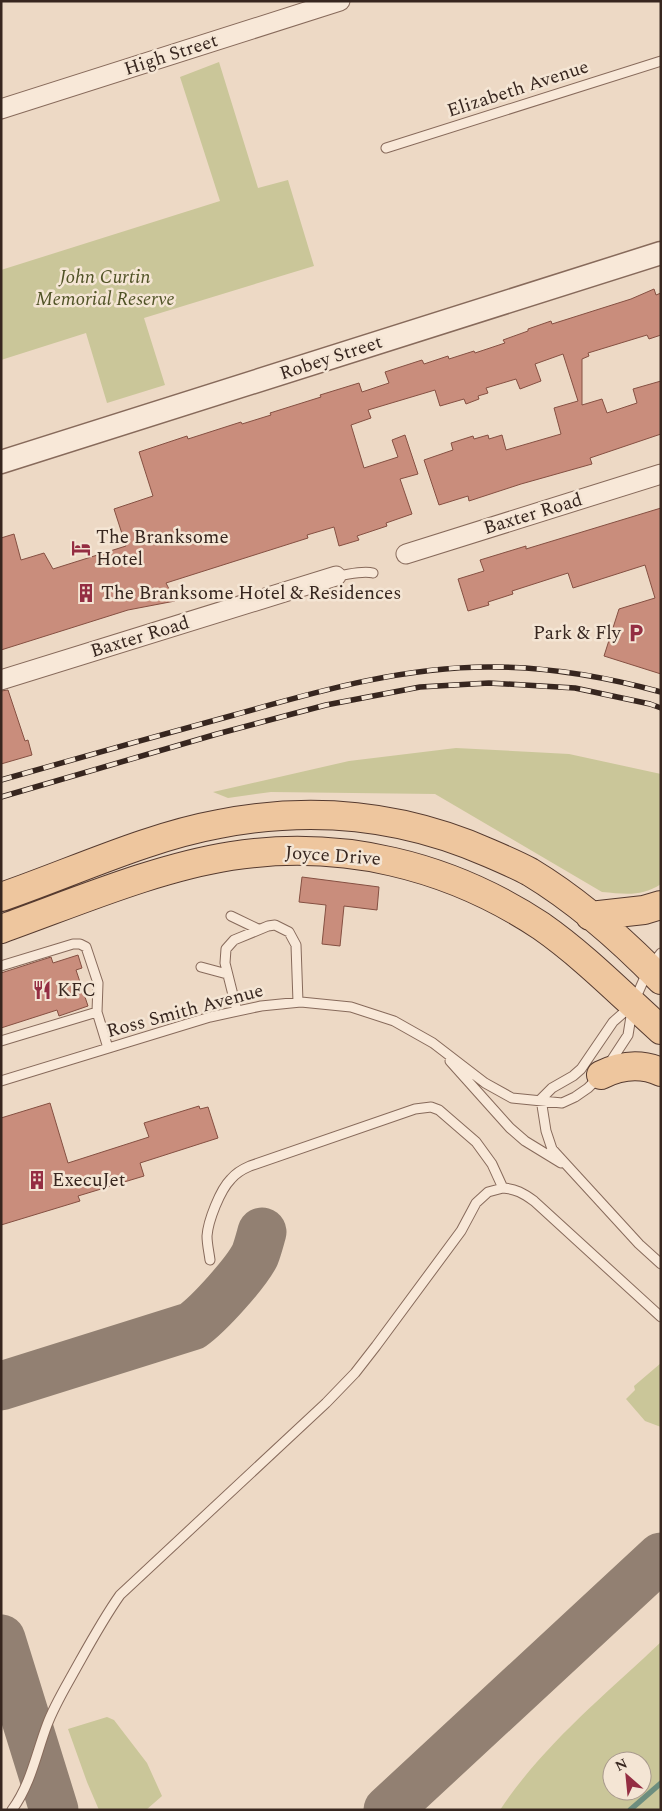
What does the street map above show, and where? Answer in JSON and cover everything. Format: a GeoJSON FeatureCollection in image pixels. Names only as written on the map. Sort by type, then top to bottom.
{"type":"FeatureCollection","features":[{"type":"Feature","properties":{"kind":"main road","name":"Joyce Drive"},"geometry":{"type":"LineString","coordinates":[[1,897],[126,851],[188,831],[219,824],[285,815],[317,814],[377,819],[414,826],[472,845],[528,871],[546,882],[657,967]]}},
{"type":"Feature","properties":{"kind":"main road","name":"Joyce Drive"},"geometry":{"type":"LineString","coordinates":[[1,929],[164,872],[207,861],[247,854],[294,851],[353,854],[393,861],[423,869],[456,880],[487,895],[542,927],[593,968],[661,1030]]}},
{"type":"Feature","properties":{"kind":"main road"},"geometry":{"type":"LineString","coordinates":[[590,916],[644,910],[661,905]]}},
{"type":"Feature","properties":{"kind":"main road"},"geometry":{"type":"LineString","coordinates":[[601,1075],[613,1069],[632,1066],[652,1068],[661,1072]]}},
{"type":"Feature","properties":{"kind":"street","name":"High Street"},"geometry":{"type":"LineString","coordinates":[[1,109],[340,1]]}},
{"type":"Feature","properties":{"kind":"street","name":"Robey Street"},"geometry":{"type":"LineString","coordinates":[[1,462],[661,253]]}},
{"type":"Feature","properties":{"kind":"street","name":"Baxter Road"},"geometry":{"type":"LineString","coordinates":[[406,554],[661,474]]}},
{"type":"Feature","properties":{"kind":"street","name":"Baxter Road"},"geometry":{"type":"LineString","coordinates":[[1,680],[336,576]]}},
{"type":"Feature","properties":{"kind":"lane","name":"Elizabeth Avenue"},"geometry":{"type":"LineString","coordinates":[[386,148],[661,61]]}},
{"type":"Feature","properties":{"kind":"lane"},"geometry":{"type":"LineString","coordinates":[[336,576],[362,572],[373,573]]}},
{"type":"Feature","properties":{"kind":"lane"},"geometry":{"type":"LineString","coordinates":[[231,916],[258,929]]}},
{"type":"Feature","properties":{"kind":"lane"},"geometry":{"type":"LineString","coordinates":[[237,1011],[224,956],[230,944],[258,929],[274,925],[289,932],[296,945],[298,1002]]}},
{"type":"Feature","properties":{"kind":"lane"},"geometry":{"type":"LineString","coordinates":[[1,966],[74,944],[86,947],[98,983],[97,1012],[108,1048]]}},
{"type":"Feature","properties":{"kind":"lane"},"geometry":{"type":"LineString","coordinates":[[201,967],[227,974]]}},
{"type":"Feature","properties":{"kind":"lane"},"geometry":{"type":"LineString","coordinates":[[542,1099],[552,1088],[581,1069],[613,1022],[633,1004],[657,967]]}},
{"type":"Feature","properties":{"kind":"lane","name":"Ross Smith Avenue"},"geometry":{"type":"LineString","coordinates":[[1,1081],[210,1017],[262,1006],[298,1002],[351,1007],[394,1021],[434,1043],[485,1083],[512,1098],[562,1102],[575,1097],[588,1088],[601,1075],[628,1035],[633,1004]]}},
{"type":"Feature","properties":{"kind":"lane"},"geometry":{"type":"LineString","coordinates":[[1,1042],[97,1012]]}},
{"type":"Feature","properties":{"kind":"lane","name":"Ross Smith Avenue"},"geometry":{"type":"LineString","coordinates":[[434,1043],[510,1128],[524,1141],[569,1168]]}},
{"type":"Feature","properties":{"kind":"lane","name":"Ross Smith Avenue"},"geometry":{"type":"LineString","coordinates":[[542,1099],[546,1131],[552,1149],[639,1244],[661,1264]]}},
{"type":"Feature","properties":{"kind":"lane"},"geometry":{"type":"LineString","coordinates":[[210,1260],[207,1236],[210,1221],[224,1188],[231,1178],[240,1171],[415,1109],[431,1107],[439,1110],[476,1142],[492,1164],[503,1188]]}},
{"type":"Feature","properties":{"kind":"lane"},"geometry":{"type":"LineString","coordinates":[[12,1810],[25,1792],[46,1725],[54,1708],[100,1625],[120,1595],[326,1403],[355,1373],[461,1231],[476,1203],[488,1192],[512,1188],[522,1192],[661,1317]]}},
{"type":"Feature","properties":{"kind":"green space","name":"John Curtin Memorial Reserve"},"geometry":{"type":"Polygon","coordinates":[[[219,62],[258,188],[288,180],[314,266],[144,318],[165,385],[107,403],[86,333],[1,360],[1,270],[220,201],[180,77],[219,62]]]}},
{"type":"Feature","properties":{"kind":"green space"},"geometry":{"type":"Polygon","coordinates":[[[456,748],[569,754],[661,774],[661,884],[640,893],[602,892],[435,794],[271,792],[228,798],[213,792],[349,761],[456,748]]]}},
{"type":"Feature","properties":{"kind":"green space"},"geometry":{"type":"Polygon","coordinates":[[[661,1363],[661,1427],[645,1421],[626,1399],[635,1390],[634,1386],[661,1363]]]}},
{"type":"Feature","properties":{"kind":"green space"},"geometry":{"type":"Polygon","coordinates":[[[661,1642],[661,1810],[500,1810],[535,1764],[597,1701],[661,1642]]]}},
{"type":"Feature","properties":{"kind":"green space"},"geometry":{"type":"Polygon","coordinates":[[[107,1717],[114,1720],[147,1763],[162,1796],[146,1810],[99,1810],[87,1782],[68,1729],[107,1717]]]}},
{"type":"Feature","properties":{"kind":"building"},"geometry":{"type":"Polygon","coordinates":[[[654,289],[656,295],[661,293],[661,335],[649,339],[647,335],[588,353],[589,356],[582,359],[582,405],[602,399],[607,413],[637,403],[633,389],[661,381],[661,434],[590,458],[592,464],[469,501],[468,496],[439,505],[424,460],[453,450],[451,443],[473,436],[474,439],[488,435],[489,439],[502,435],[506,450],[561,434],[554,408],[578,401],[563,354],[535,364],[541,381],[520,389],[516,379],[486,388],[488,393],[478,396],[479,399],[466,404],[464,399],[440,406],[435,390],[368,410],[371,418],[351,425],[364,468],[398,457],[392,440],[405,435],[418,474],[400,479],[412,514],[386,523],[387,526],[357,536],[359,540],[339,546],[334,527],[307,535],[308,538],[166,583],[175,601],[128,610],[1,650],[1,538],[14,534],[21,560],[44,553],[53,569],[126,546],[114,509],[153,496],[139,452],[187,436],[188,439],[241,422],[242,424],[271,415],[270,413],[359,383],[362,392],[389,383],[385,372],[422,360],[424,364],[448,356],[449,359],[474,351],[475,353],[505,343],[503,340],[528,331],[528,329],[551,321],[552,324],[631,299],[654,289]]]}},
{"type":"Feature","properties":{"kind":"building"},"geometry":{"type":"Polygon","coordinates":[[[661,508],[661,674],[604,656],[619,609],[655,598],[645,565],[573,588],[568,573],[512,591],[513,594],[488,602],[489,605],[468,611],[458,579],[484,571],[480,560],[526,546],[526,549],[661,508]]]}},
{"type":"Feature","properties":{"kind":"building"},"geometry":{"type":"Polygon","coordinates":[[[8,690],[25,741],[28,740],[32,755],[1,764],[1,691],[8,690]]]}},
{"type":"Feature","properties":{"kind":"building"},"geometry":{"type":"Polygon","coordinates":[[[302,877],[379,887],[377,910],[344,906],[340,946],[322,944],[326,905],[299,902],[302,877]]]}},
{"type":"Feature","properties":{"kind":"building","name":"KFC"},"geometry":{"type":"Polygon","coordinates":[[[78,955],[82,968],[76,970],[88,1006],[59,1016],[57,1010],[1,1028],[1,973],[51,957],[53,963],[78,955]]]}},
{"type":"Feature","properties":{"kind":"building"},"geometry":{"type":"Polygon","coordinates":[[[50,1103],[68,1163],[149,1137],[144,1123],[199,1106],[200,1109],[208,1107],[218,1138],[140,1163],[144,1176],[78,1196],[80,1201],[1,1225],[1,1118],[50,1103]]]}},
{"type":"Feature","properties":{"kind":"waterway"},"geometry":{"type":"LineString","coordinates":[[630,1810],[661,1783]]}},
{"type":"Feature","properties":{"kind":"taxiway"},"geometry":{"type":"LineString","coordinates":[[1,1386],[192,1326],[217,1303],[244,1272],[255,1255],[262,1232]]}},
{"type":"Feature","properties":{"kind":"taxiway"},"geometry":{"type":"LineString","coordinates":[[388,1810],[661,1557]]}},
{"type":"Feature","properties":{"kind":"taxiway"},"geometry":{"type":"LineString","coordinates":[[1,1639],[54,1810]]}},
{"type":"Feature","properties":{"kind":"railway"},"geometry":{"type":"LineString","coordinates":[[1,780],[298,697],[395,675],[460,668],[515,667],[599,677],[661,692]]}},
{"type":"Feature","properties":{"kind":"railway"},"geometry":{"type":"LineString","coordinates":[[1,797],[217,734],[326,705],[420,687],[489,683],[575,688],[661,708]]}},
{"type":"Feature","properties":{"kind":"place","name":"The Branksome Hotel"},"geometry":{"type":"Point","coordinates":[81,548]}},
{"type":"Feature","properties":{"kind":"place","name":"The Branksome Hotel & Residences"},"geometry":{"type":"Point","coordinates":[86,593]}},
{"type":"Feature","properties":{"kind":"place","name":"Park & Fly"},"geometry":{"type":"Point","coordinates":[636,633]}},
{"type":"Feature","properties":{"kind":"place","name":"KFC"},"geometry":{"type":"Point","coordinates":[42,990]}},
{"type":"Feature","properties":{"kind":"place","name":"ExecuJet"},"geometry":{"type":"Point","coordinates":[37,1180]}}]}
